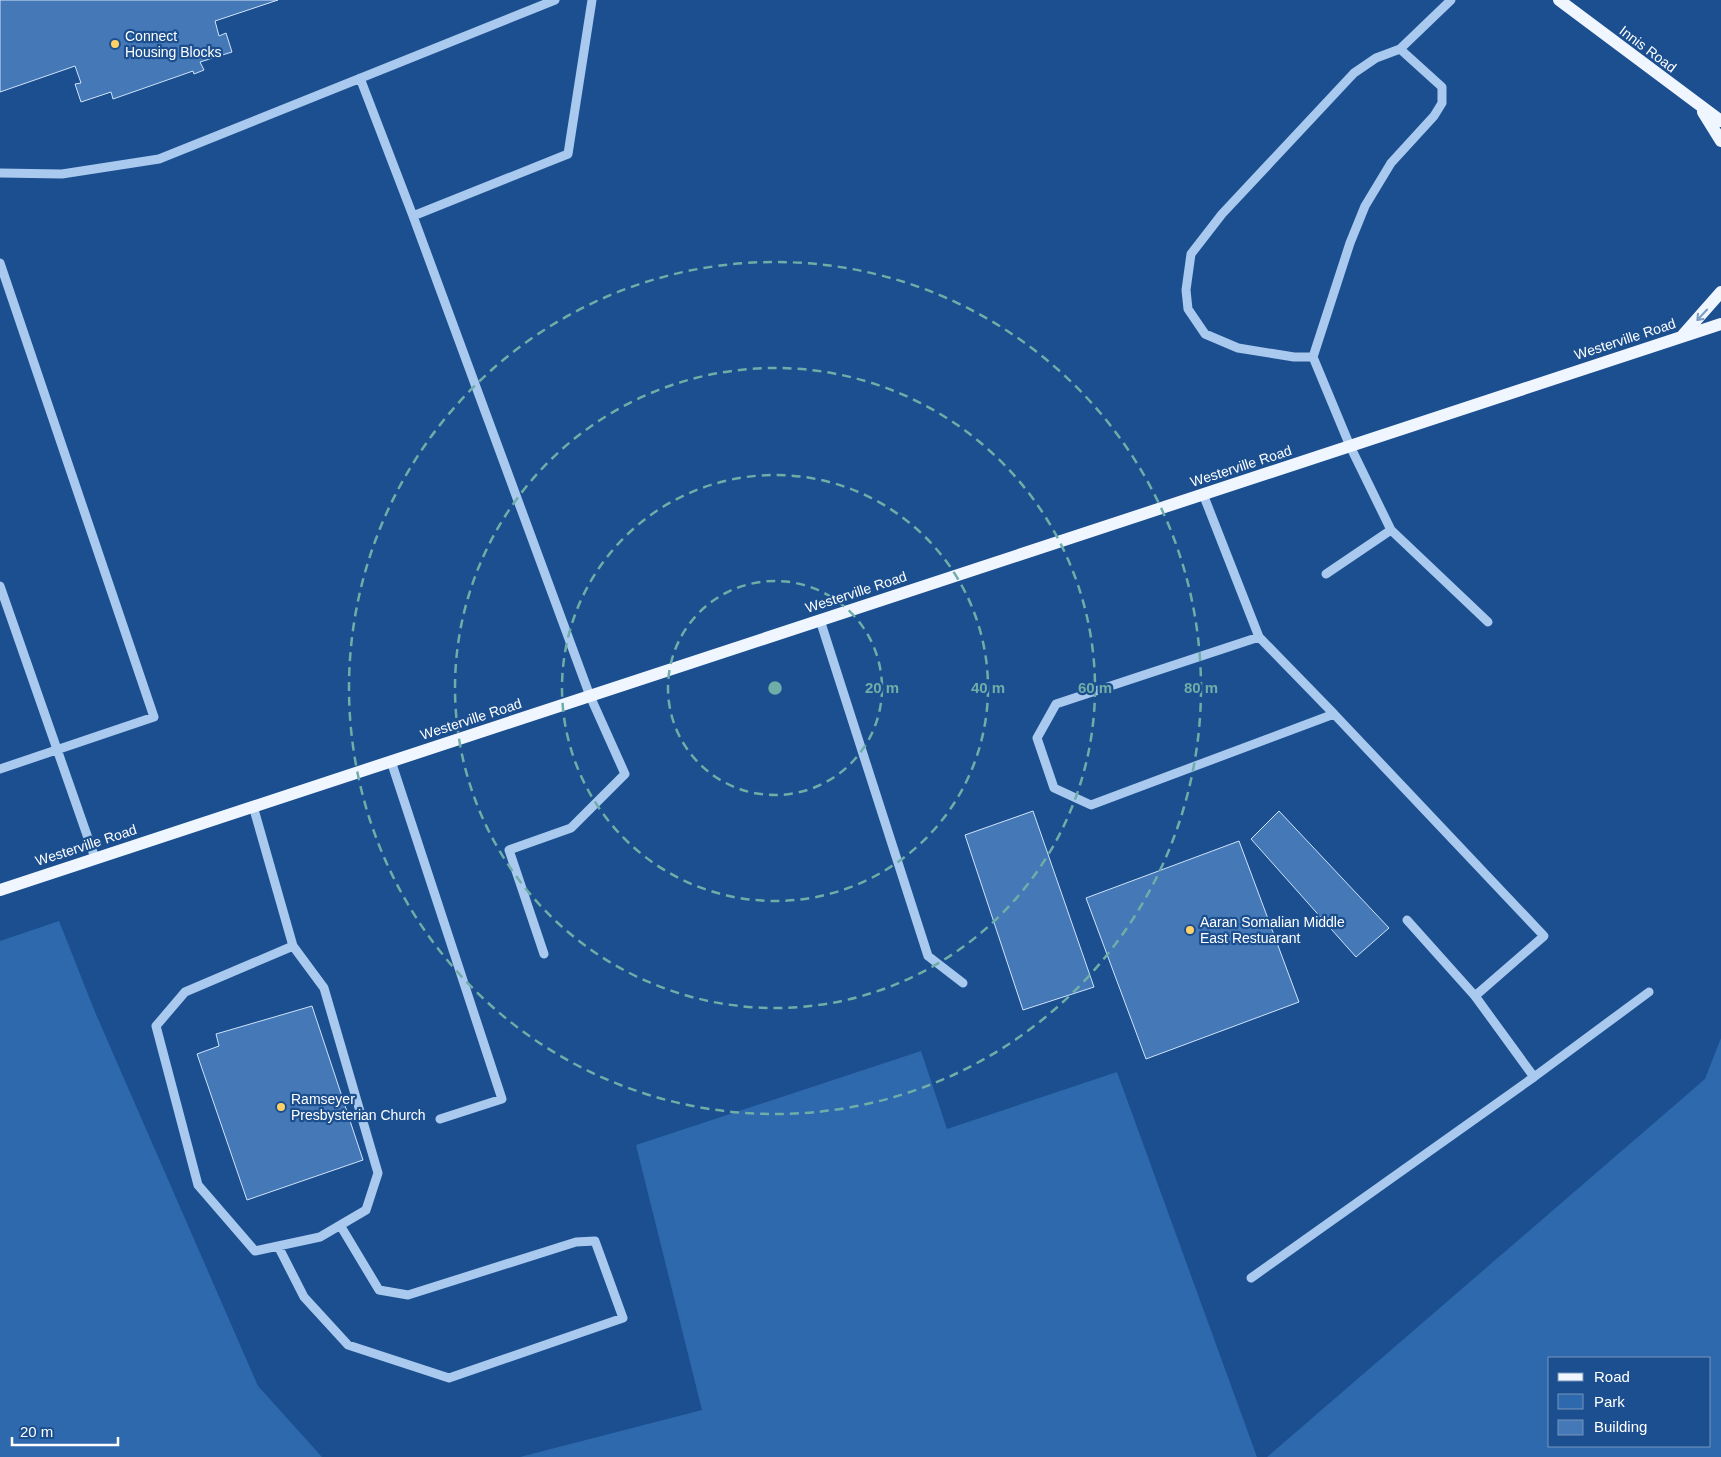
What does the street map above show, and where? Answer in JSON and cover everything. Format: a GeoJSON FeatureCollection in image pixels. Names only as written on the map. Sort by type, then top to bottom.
{"type":"FeatureCollection","features":[{"type":"Feature","properties":{"kind":"main road","name":"Innis Road"},"geometry":{"type":"LineString","coordinates":[[1559,0],[1721,121]]}},
{"type":"Feature","properties":{"kind":"main road"},"geometry":{"type":"LineString","coordinates":[[1699,106],[1721,141]]}},
{"type":"Feature","properties":{"kind":"main road"},"geometry":{"type":"LineString","coordinates":[[1681,337],[1721,292]]}},
{"type":"Feature","properties":{"kind":"main road","name":"Westerville Road"},"geometry":{"type":"LineString","coordinates":[[0,890],[1721,324]]}},
{"type":"Feature","properties":{"kind":"lane"},"geometry":{"type":"LineString","coordinates":[[0,173],[62,174],[159,159],[556,0]]}},
{"type":"Feature","properties":{"kind":"lane"},"geometry":{"type":"LineString","coordinates":[[413,216],[568,154],[592,0]]}},
{"type":"Feature","properties":{"kind":"lane"},"geometry":{"type":"LineString","coordinates":[[1314,357],[1294,357],[1238,348],[1205,334],[1188,309],[1186,290],[1191,254],[1222,214],[1354,73],[1376,58],[1400,49],[1451,0]]}},
{"type":"Feature","properties":{"kind":"lane"},"geometry":{"type":"LineString","coordinates":[[1400,49],[1442,87],[1442,103],[1434,116],[1391,163],[1366,206],[1350,243],[1314,357],[1350,446],[1391,530],[1488,622]]}},
{"type":"Feature","properties":{"kind":"lane"},"geometry":{"type":"LineString","coordinates":[[360,78],[413,216],[590,696],[625,774],[571,828],[509,850],[544,954]]}},
{"type":"Feature","properties":{"kind":"lane"},"geometry":{"type":"LineString","coordinates":[[0,263],[154,717],[0,769]]}},
{"type":"Feature","properties":{"kind":"lane"},"geometry":{"type":"LineString","coordinates":[[1203,494],[1259,638],[1334,714],[1544,936],[1475,996]]}},
{"type":"Feature","properties":{"kind":"lane"},"geometry":{"type":"LineString","coordinates":[[1326,574],[1391,530]]}},
{"type":"Feature","properties":{"kind":"lane"},"geometry":{"type":"LineString","coordinates":[[0,586],[95,858]]}},
{"type":"Feature","properties":{"kind":"lane"},"geometry":{"type":"LineString","coordinates":[[820,620],[928,956],[963,983]]}},
{"type":"Feature","properties":{"kind":"lane"},"geometry":{"type":"LineString","coordinates":[[1259,638],[1056,704],[1037,738],[1054,788],[1091,805],[1334,714]]}},
{"type":"Feature","properties":{"kind":"lane"},"geometry":{"type":"LineString","coordinates":[[391,761],[502,1099],[440,1119]]}},
{"type":"Feature","properties":{"kind":"lane"},"geometry":{"type":"LineString","coordinates":[[253,806],[293,946],[324,988],[378,1173],[366,1210],[320,1237],[255,1251],[198,1184],[156,1026],[185,992],[293,946]]}},
{"type":"Feature","properties":{"kind":"lane"},"geometry":{"type":"LineString","coordinates":[[1408,920],[1475,996],[1534,1077]]}},
{"type":"Feature","properties":{"kind":"lane"},"geometry":{"type":"LineString","coordinates":[[1251,1278],[1534,1077],[1648,992]]}},
{"type":"Feature","properties":{"kind":"lane"},"geometry":{"type":"LineString","coordinates":[[278,1246],[304,1297],[348,1344],[449,1378],[623,1318],[595,1241],[576,1242],[408,1295],[379,1290],[340,1225]]}},
{"type":"Feature","properties":{"kind":"green space"},"geometry":{"type":"Polygon","coordinates":[[[59,921],[95,1012],[258,1386],[322,1457],[0,1457],[0,941],[59,921]]]}},
{"type":"Feature","properties":{"kind":"green space"},"geometry":{"type":"Polygon","coordinates":[[[1721,1038],[1721,1457],[1267,1457],[1705,1079],[1721,1038]]]}},
{"type":"Feature","properties":{"kind":"green space"},"geometry":{"type":"Polygon","coordinates":[[[921,1051],[947,1129],[1117,1072],[1257,1457],[520,1457],[702,1410],[636,1145],[921,1051]]]}},
{"type":"Feature","properties":{"kind":"building","name":"Connect Housing Blocks"},"geometry":{"type":"Polygon","coordinates":[[[0,0],[278,0],[215,21],[219,36],[226,33],[232,52],[200,62],[204,70],[194,74],[193,71],[113,99],[111,92],[81,102],[75,84],[81,83],[75,66],[0,92],[0,0]]]}},
{"type":"Feature","properties":{"kind":"building"},"geometry":{"type":"Polygon","coordinates":[[[1033,811],[1094,987],[1023,1010],[965,835],[1033,811]]]}},
{"type":"Feature","properties":{"kind":"building"},"geometry":{"type":"Polygon","coordinates":[[[1279,811],[1389,928],[1356,957],[1251,839],[1279,811]]]}},
{"type":"Feature","properties":{"kind":"building"},"geometry":{"type":"Polygon","coordinates":[[[1239,841],[1299,1002],[1146,1059],[1086,898],[1239,841]]]}},
{"type":"Feature","properties":{"kind":"building","name":"Ramseyer Presbysterian Church"},"geometry":{"type":"Polygon","coordinates":[[[312,1006],[363,1160],[247,1200],[197,1054],[219,1046],[216,1034],[312,1006]]]}},
{"type":"Feature","properties":{"kind":"place","name":"Connect Housing Blocks"},"geometry":{"type":"Point","coordinates":[115,44]}},
{"type":"Feature","properties":{"kind":"place","name":"Aaran Somalian Middle East Restuarant"},"geometry":{"type":"Point","coordinates":[1190,930]}},
{"type":"Feature","properties":{"kind":"place","name":"Ramseyer Presbysterian Church"},"geometry":{"type":"Point","coordinates":[281,1107]}}]}
